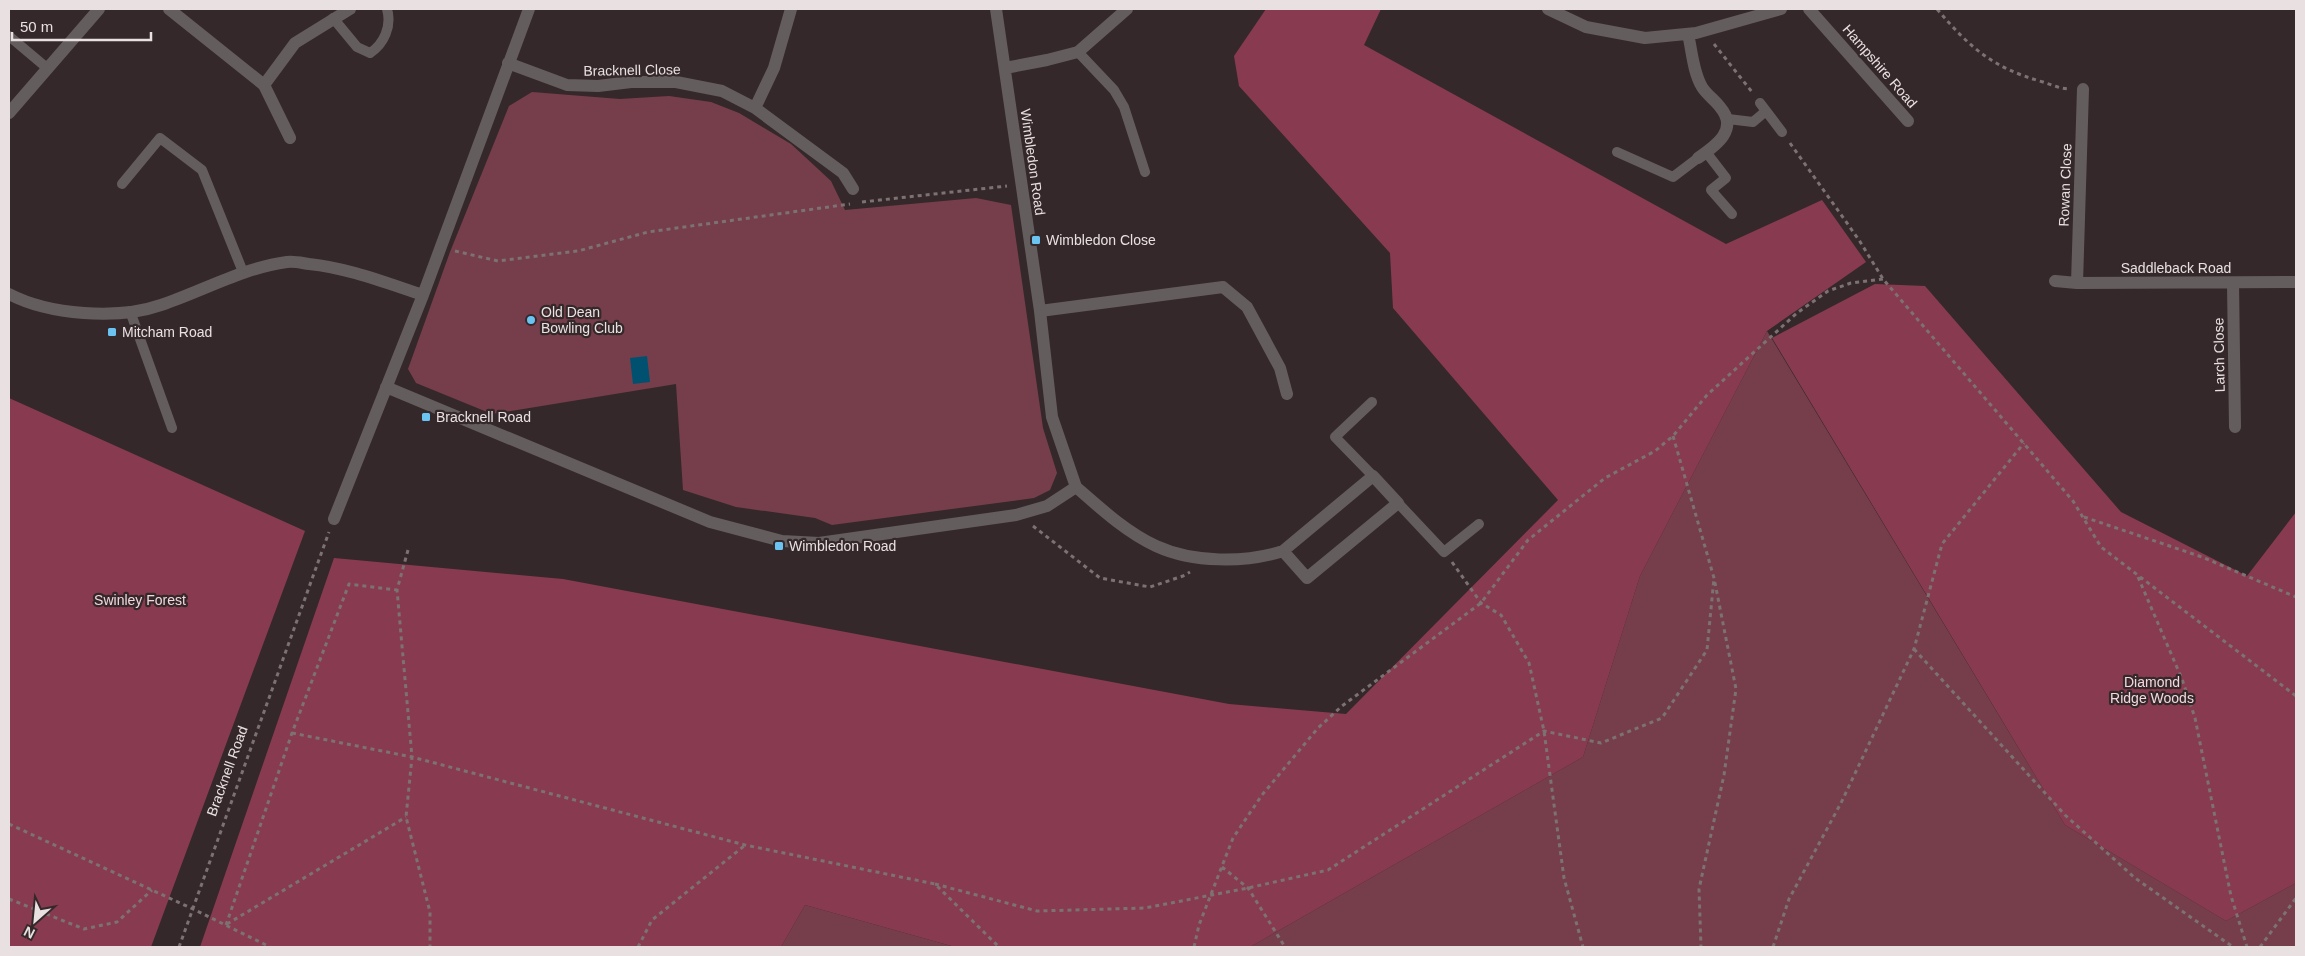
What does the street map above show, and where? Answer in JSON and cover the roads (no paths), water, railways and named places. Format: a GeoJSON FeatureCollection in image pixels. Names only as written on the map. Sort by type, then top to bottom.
{"type":"FeatureCollection","features":[{"type":"Feature","properties":{"kind":"street"},"geometry":{"type":"LineString","coordinates":[[9,113],[99,9]]}},
{"type":"Feature","properties":{"kind":"street"},"geometry":{"type":"LineString","coordinates":[[169,9],[264,85],[290,138]]}},
{"type":"Feature","properties":{"kind":"street"},"geometry":{"type":"LineString","coordinates":[[264,85],[294,43],[350,9]]}},
{"type":"Feature","properties":{"kind":"street"},"geometry":{"type":"LineString","coordinates":[[334,520],[423,295],[508,63],[530,9]]}},
{"type":"Feature","properties":{"kind":"street"},"geometry":{"type":"LineString","coordinates":[[755,108],[774,68],[791,9]]}},
{"type":"Feature","properties":{"kind":"street","name":"Wimbledon Road"},"geometry":{"type":"LineString","coordinates":[[996,9],[1040,311],[1052,417],[1076,487]]}},
{"type":"Feature","properties":{"kind":"street"},"geometry":{"type":"LineString","coordinates":[[1005,68],[1078,52],[1127,9]]}},
{"type":"Feature","properties":{"kind":"street"},"geometry":{"type":"LineString","coordinates":[[1548,9],[1586,27],[1645,38],[1711,30],[1781,9]]}},
{"type":"Feature","properties":{"kind":"street","name":"Hampshire Road"},"geometry":{"type":"LineString","coordinates":[[1809,9],[1908,121]]}},
{"type":"Feature","properties":{"kind":"street"},"geometry":{"type":"LineString","coordinates":[[1688,34],[1698,78],[1703,88],[1722,108],[1729,125],[1725,134],[1702,155]]}},
{"type":"Feature","properties":{"kind":"street","name":"Bracknell Close"},"geometry":{"type":"LineString","coordinates":[[508,63],[567,85],[598,86],[631,82],[676,82],[722,91],[755,108],[843,173],[853,189]]}},
{"type":"Feature","properties":{"kind":"street","name":"Rowan Close"},"geometry":{"type":"LineString","coordinates":[[2077,283],[2083,88]]}},
{"type":"Feature","properties":{"kind":"street"},"geometry":{"type":"LineString","coordinates":[[9,294],[23,302],[64,312],[115,313],[159,306],[243,272],[288,262],[333,267],[423,295]]}},
{"type":"Feature","properties":{"kind":"street","name":"Saddleback Road"},"geometry":{"type":"LineString","coordinates":[[2055,281],[2077,283],[2296,282]]}},
{"type":"Feature","properties":{"kind":"street","name":"Larch Close"},"geometry":{"type":"LineString","coordinates":[[2233,283],[2235,427]]}},
{"type":"Feature","properties":{"kind":"street"},"geometry":{"type":"LineString","coordinates":[[1040,311],[1223,286],[1247,306],[1280,368],[1287,394]]}},
{"type":"Feature","properties":{"kind":"street"},"geometry":{"type":"LineString","coordinates":[[386,387],[710,522],[782,541],[819,543],[1016,515],[1048,506],[1076,487],[1107,514],[1156,546],[1208,560],[1270,555],[1283,551],[1372,476],[1398,503],[1307,578],[1283,551]]}},
{"type":"Feature","properties":{"kind":"lane"},"geometry":{"type":"LineString","coordinates":[[333,18],[357,47],[370,53],[378,48],[386,35],[389,14],[387,9]]}},
{"type":"Feature","properties":{"kind":"lane"},"geometry":{"type":"LineString","coordinates":[[9,36],[47,68]]}},
{"type":"Feature","properties":{"kind":"lane"},"geometry":{"type":"LineString","coordinates":[[1078,52],[1114,90],[1121,102],[1145,172]]}},
{"type":"Feature","properties":{"kind":"lane"},"geometry":{"type":"LineString","coordinates":[[1728,119],[1753,122],[1763,107],[1782,132]]}},
{"type":"Feature","properties":{"kind":"lane"},"geometry":{"type":"LineString","coordinates":[[122,184],[160,138],[202,170],[243,272]]}},
{"type":"Feature","properties":{"kind":"lane"},"geometry":{"type":"LineString","coordinates":[[1617,152],[1674,177],[1702,155],[1726,178],[1711,190],[1732,214]]}},
{"type":"Feature","properties":{"kind":"lane"},"geometry":{"type":"LineString","coordinates":[[130,311],[172,428]]}},
{"type":"Feature","properties":{"kind":"lane"},"geometry":{"type":"LineString","coordinates":[[1372,402],[1335,437],[1372,476]]}},
{"type":"Feature","properties":{"kind":"lane"},"geometry":{"type":"LineString","coordinates":[[1398,503],[1444,552],[1479,524]]}},
{"type":"Feature","properties":{"kind":"place","name":"Wimbledon Close"},"geometry":{"type":"Point","coordinates":[1036,240]}},
{"type":"Feature","properties":{"kind":"place","name":"Old Dean Bowling Club"},"geometry":{"type":"Point","coordinates":[531,320]}},
{"type":"Feature","properties":{"kind":"place","name":"Mitcham Road"},"geometry":{"type":"Point","coordinates":[112,332]}},
{"type":"Feature","properties":{"kind":"place","name":"Bracknell Road"},"geometry":{"type":"Point","coordinates":[426,417]}},
{"type":"Feature","properties":{"kind":"place","name":"Wimbledon Road"},"geometry":{"type":"Point","coordinates":[779,546]}},
{"type":"Feature","properties":{"kind":"park label","name":"Swinley Forest"},"geometry":{"type":"Point","coordinates":[140,600]}},
{"type":"Feature","properties":{"kind":"park label","name":"Diamond Ridge Woods"},"geometry":{"type":"Point","coordinates":[2152,690]}}]}
